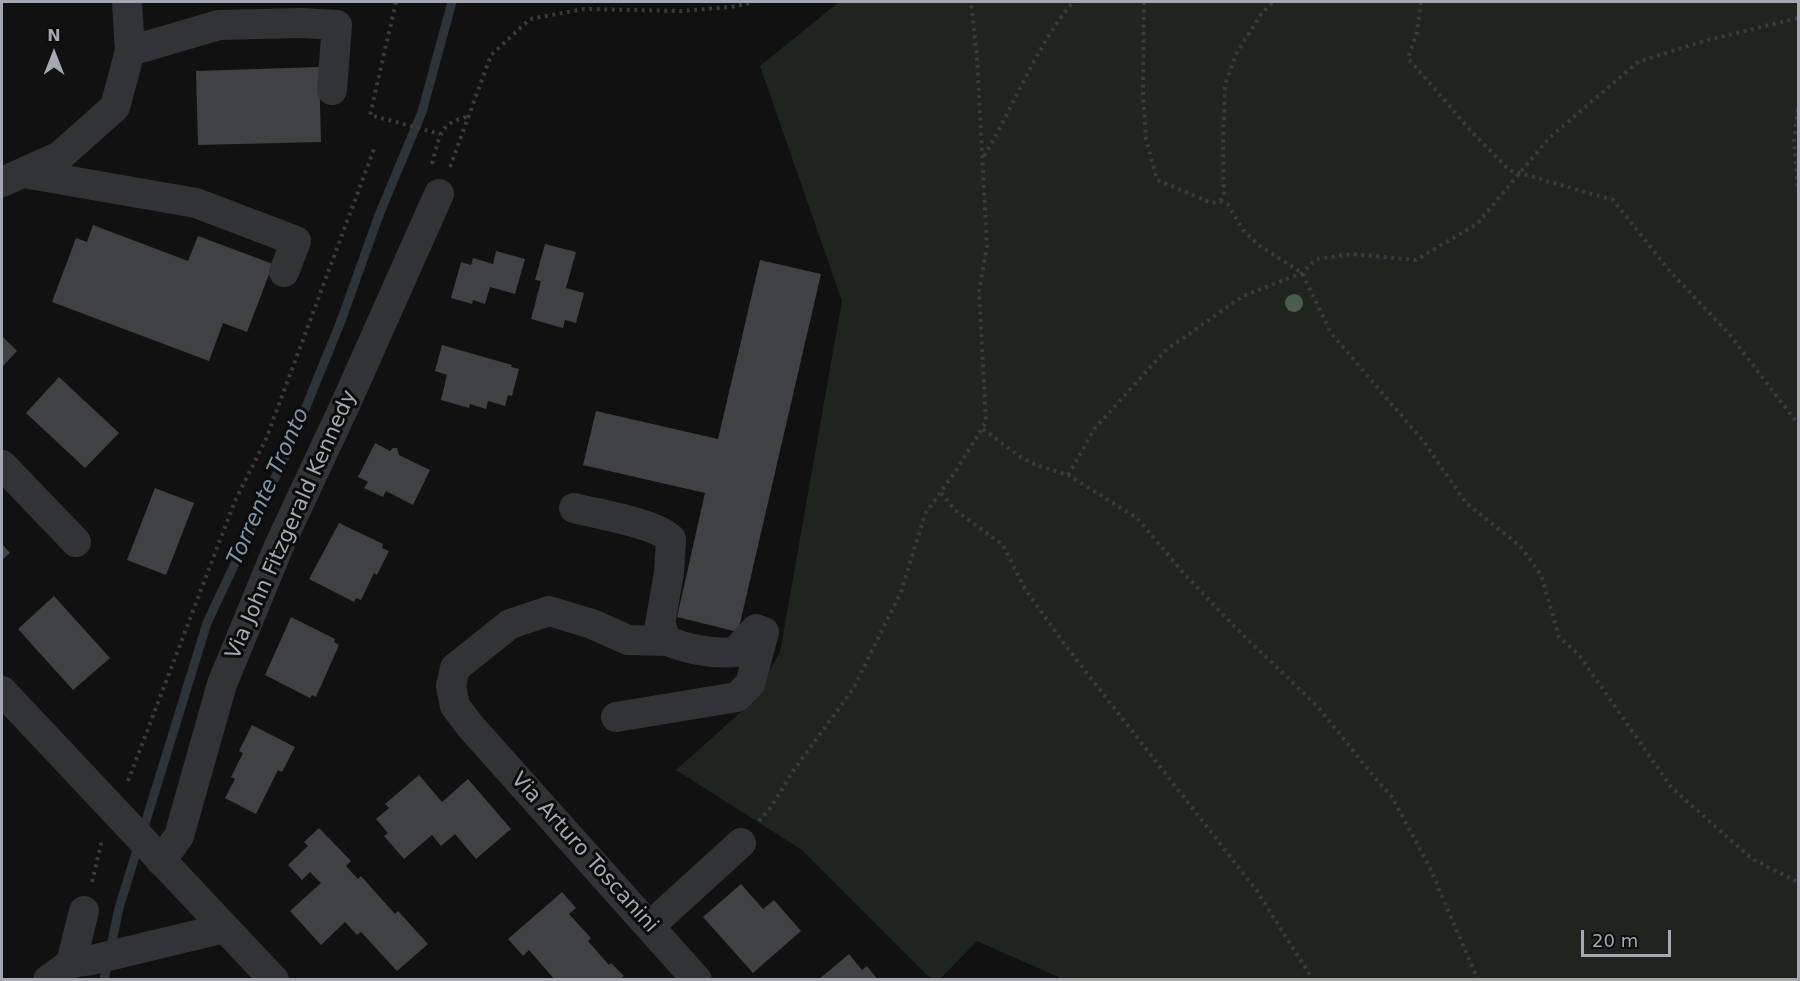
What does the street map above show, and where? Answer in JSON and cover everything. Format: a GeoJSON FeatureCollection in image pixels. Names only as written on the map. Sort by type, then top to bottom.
{"type":"FeatureCollection","features":[{"type":"Feature","properties":{"kind":"street"},"geometry":{"type":"LineString","coordinates":[[13,177],[60,156],[115,107],[130,51],[127,2]]}},
{"type":"Feature","properties":{"kind":"street"},"geometry":{"type":"LineString","coordinates":[[130,51],[219,25],[301,23],[337,25],[332,90]]}},
{"type":"Feature","properties":{"kind":"street"},"geometry":{"type":"LineString","coordinates":[[13,177],[195,203],[218,211],[296,241],[284,273]]}},
{"type":"Feature","properties":{"kind":"street","name":"Via John Fitzgerald Kennedy"},"geometry":{"type":"LineString","coordinates":[[158,859],[179,836],[222,684],[239,642],[279,546],[346,403],[439,194]]}},
{"type":"Feature","properties":{"kind":"street"},"geometry":{"type":"LineString","coordinates":[[2,465],[76,542]]}},
{"type":"Feature","properties":{"kind":"street"},"geometry":{"type":"LineString","coordinates":[[574,508],[665,533],[670,539],[669,573],[660,624],[667,641]]}},
{"type":"Feature","properties":{"kind":"street","name":"Via Arturo Toscanini"},"geometry":{"type":"LineString","coordinates":[[616,717],[736,697],[750,684],[764,632],[756,629],[735,652],[715,654],[686,649],[667,641],[628,640],[592,624],[549,611],[510,624],[455,668],[450,686],[455,706],[471,727],[697,980]]}},
{"type":"Feature","properties":{"kind":"street"},"geometry":{"type":"LineString","coordinates":[[2,691],[274,980]]}},
{"type":"Feature","properties":{"kind":"street"},"geometry":{"type":"LineString","coordinates":[[650,926],[741,843]]}},
{"type":"Feature","properties":{"kind":"street"},"geometry":{"type":"LineString","coordinates":[[88,898],[70,968],[225,928]]}},
{"type":"Feature","properties":{"kind":"path"},"geometry":{"type":"LineString","coordinates":[[396,2],[370,115],[440,134],[454,119],[470,116]]}},
{"type":"Feature","properties":{"kind":"path"},"geometry":{"type":"LineString","coordinates":[[439,194],[491,56],[530,19],[584,9],[682,11],[731,7],[754,2]]}},
{"type":"Feature","properties":{"kind":"path"},"geometry":{"type":"LineString","coordinates":[[741,843],[771,807],[793,771],[853,690],[901,592],[925,514],[986,422],[979,291],[987,246],[977,58],[971,2]]}},
{"type":"Feature","properties":{"kind":"path"},"geometry":{"type":"LineString","coordinates":[[983,158],[1055,23],[1073,2]]}},
{"type":"Feature","properties":{"kind":"path"},"geometry":{"type":"LineString","coordinates":[[1144,2],[1143,94],[1146,139],[1156,180],[1212,203],[1220,201],[1224,196],[1225,85],[1236,54],[1262,13],[1273,2]]}},
{"type":"Feature","properties":{"kind":"path"},"geometry":{"type":"LineString","coordinates":[[1421,2],[1417,32],[1408,58],[1472,131],[1509,171],[1612,200],[1668,269],[1730,335],[1798,424]]}},
{"type":"Feature","properties":{"kind":"path"},"geometry":{"type":"LineString","coordinates":[[1068,475],[1095,428],[1166,350],[1243,296],[1302,273],[1316,259],[1352,254],[1416,260],[1477,224],[1549,138],[1638,62],[1704,41],[1798,18]]}},
{"type":"Feature","properties":{"kind":"path"},"geometry":{"type":"LineString","coordinates":[[1798,109],[1794,141],[1798,192]]}},
{"type":"Feature","properties":{"kind":"path"},"geometry":{"type":"LineString","coordinates":[[88,898],[115,812],[154,716],[235,501],[266,439],[374,149]]}},
{"type":"Feature","properties":{"kind":"path"},"geometry":{"type":"LineString","coordinates":[[1220,201],[1228,205],[1243,230],[1260,246],[1302,273],[1332,333],[1424,442],[1466,503],[1520,546],[1541,575],[1559,637],[1579,655],[1671,787],[1752,859],[1798,882]]}},
{"type":"Feature","properties":{"kind":"path"},"geometry":{"type":"LineString","coordinates":[[983,429],[1019,456],[1036,465],[1068,475],[1137,518],[1186,576],[1317,706],[1392,797],[1430,868],[1478,980]]}},
{"type":"Feature","properties":{"kind":"path"},"geometry":{"type":"LineString","coordinates":[[941,493],[955,510],[1004,545],[1025,588],[1065,645],[1257,891],[1313,980]]}},
{"type":"Feature","properties":{"kind":"shaded area"},"geometry":{"type":"Polygon","coordinates":[[[839,2],[1798,2],[1798,979],[1065,980],[977,941],[940,979],[931,979],[802,850],[676,770],[752,702],[780,652],[842,301],[760,66],[839,2]]]}},
{"type":"Feature","properties":{"kind":"building"},"geometry":{"type":"Polygon","coordinates":[[[319,67],[321,142],[198,145],[196,71],[319,67]]]}},
{"type":"Feature","properties":{"kind":"building"},"geometry":{"type":"Polygon","coordinates":[[[93,225],[188,261],[198,236],[273,264],[247,332],[223,323],[209,361],[52,302],[76,238],[87,242],[93,225]]]}},
{"type":"Feature","properties":{"kind":"building"},"geometry":{"type":"Polygon","coordinates":[[[545,244],[576,252],[566,288],[584,293],[576,323],[565,320],[563,328],[531,319],[541,281],[535,280],[545,244]]]}},
{"type":"Feature","properties":{"kind":"building"},"geometry":{"type":"Polygon","coordinates":[[[496,251],[525,259],[515,294],[490,287],[485,304],[473,300],[472,304],[451,298],[461,262],[471,265],[473,258],[493,264],[496,251]]]}},
{"type":"Feature","properties":{"kind":"building"},"geometry":{"type":"Polygon","coordinates":[[[760,260],[821,274],[738,632],[677,617],[705,493],[583,465],[596,411],[718,439],[760,260]]]}},
{"type":"Feature","properties":{"kind":"building"},"geometry":{"type":"Polygon","coordinates":[[[2,336],[17,351],[2,367],[2,336]]]}},
{"type":"Feature","properties":{"kind":"building"},"geometry":{"type":"Polygon","coordinates":[[[442,345],[519,369],[512,396],[508,395],[505,406],[488,401],[486,409],[470,404],[469,408],[441,400],[447,375],[435,371],[442,345]]]}},
{"type":"Feature","properties":{"kind":"building"},"geometry":{"type":"Polygon","coordinates":[[[59,377],[119,433],[85,468],[26,413],[59,377]]]}},
{"type":"Feature","properties":{"kind":"building"},"geometry":{"type":"Polygon","coordinates":[[[375,443],[390,451],[397,448],[399,455],[430,470],[413,505],[386,491],[383,497],[364,488],[368,482],[358,477],[375,443]]]}},
{"type":"Feature","properties":{"kind":"building"},"geometry":{"type":"Polygon","coordinates":[[[155,488],[194,503],[166,575],[127,560],[155,488]]]}},
{"type":"Feature","properties":{"kind":"building"},"geometry":{"type":"Polygon","coordinates":[[[339,523],[383,544],[382,548],[389,551],[377,575],[374,573],[361,600],[356,598],[354,602],[309,579],[339,523]]]}},
{"type":"Feature","properties":{"kind":"building"},"geometry":{"type":"Polygon","coordinates":[[[2,544],[10,553],[2,560],[2,544]]]}},
{"type":"Feature","properties":{"kind":"building"},"geometry":{"type":"Polygon","coordinates":[[[54,596],[110,658],[73,690],[18,629],[54,596]]]}},
{"type":"Feature","properties":{"kind":"building"},"geometry":{"type":"Polygon","coordinates":[[[291,617],[335,639],[334,642],[339,645],[316,697],[312,695],[310,698],[265,675],[291,617]]]}},
{"type":"Feature","properties":{"kind":"building"},"geometry":{"type":"Polygon","coordinates":[[[252,725],[295,747],[282,772],[278,770],[256,814],[225,798],[235,779],[231,777],[243,753],[239,751],[252,725]]]}},
{"type":"Feature","properties":{"kind":"building"},"geometry":{"type":"Polygon","coordinates":[[[419,775],[442,802],[468,779],[511,829],[476,859],[455,834],[441,846],[432,835],[404,859],[384,836],[388,833],[376,819],[389,808],[385,804],[419,775]]]}},
{"type":"Feature","properties":{"kind":"building"},"geometry":{"type":"Polygon","coordinates":[[[319,828],[351,861],[346,866],[358,879],[361,876],[395,914],[398,911],[428,944],[397,971],[361,932],[357,935],[345,922],[321,945],[290,911],[321,883],[310,872],[302,880],[288,865],[308,846],[304,842],[319,828]]]}},
{"type":"Feature","properties":{"kind":"building"},"geometry":{"type":"Polygon","coordinates":[[[741,884],[763,909],[774,900],[801,931],[753,973],[703,917],[741,884]]]}},
{"type":"Feature","properties":{"kind":"building"},"geometry":{"type":"Polygon","coordinates":[[[562,892],[576,908],[569,914],[591,938],[588,941],[609,965],[611,963],[624,976],[620,980],[555,980],[529,950],[523,956],[508,939],[562,892]]]}},
{"type":"Feature","properties":{"kind":"building"},"geometry":{"type":"Polygon","coordinates":[[[849,954],[862,970],[867,966],[878,980],[818,980],[849,954]]]}},
{"type":"Feature","properties":{"kind":"waterway","name":"Torrente Tronto"},"geometry":{"type":"LineString","coordinates":[[104,980],[119,908],[207,623],[290,446],[341,321],[379,215],[422,112],[452,2]]}}]}
